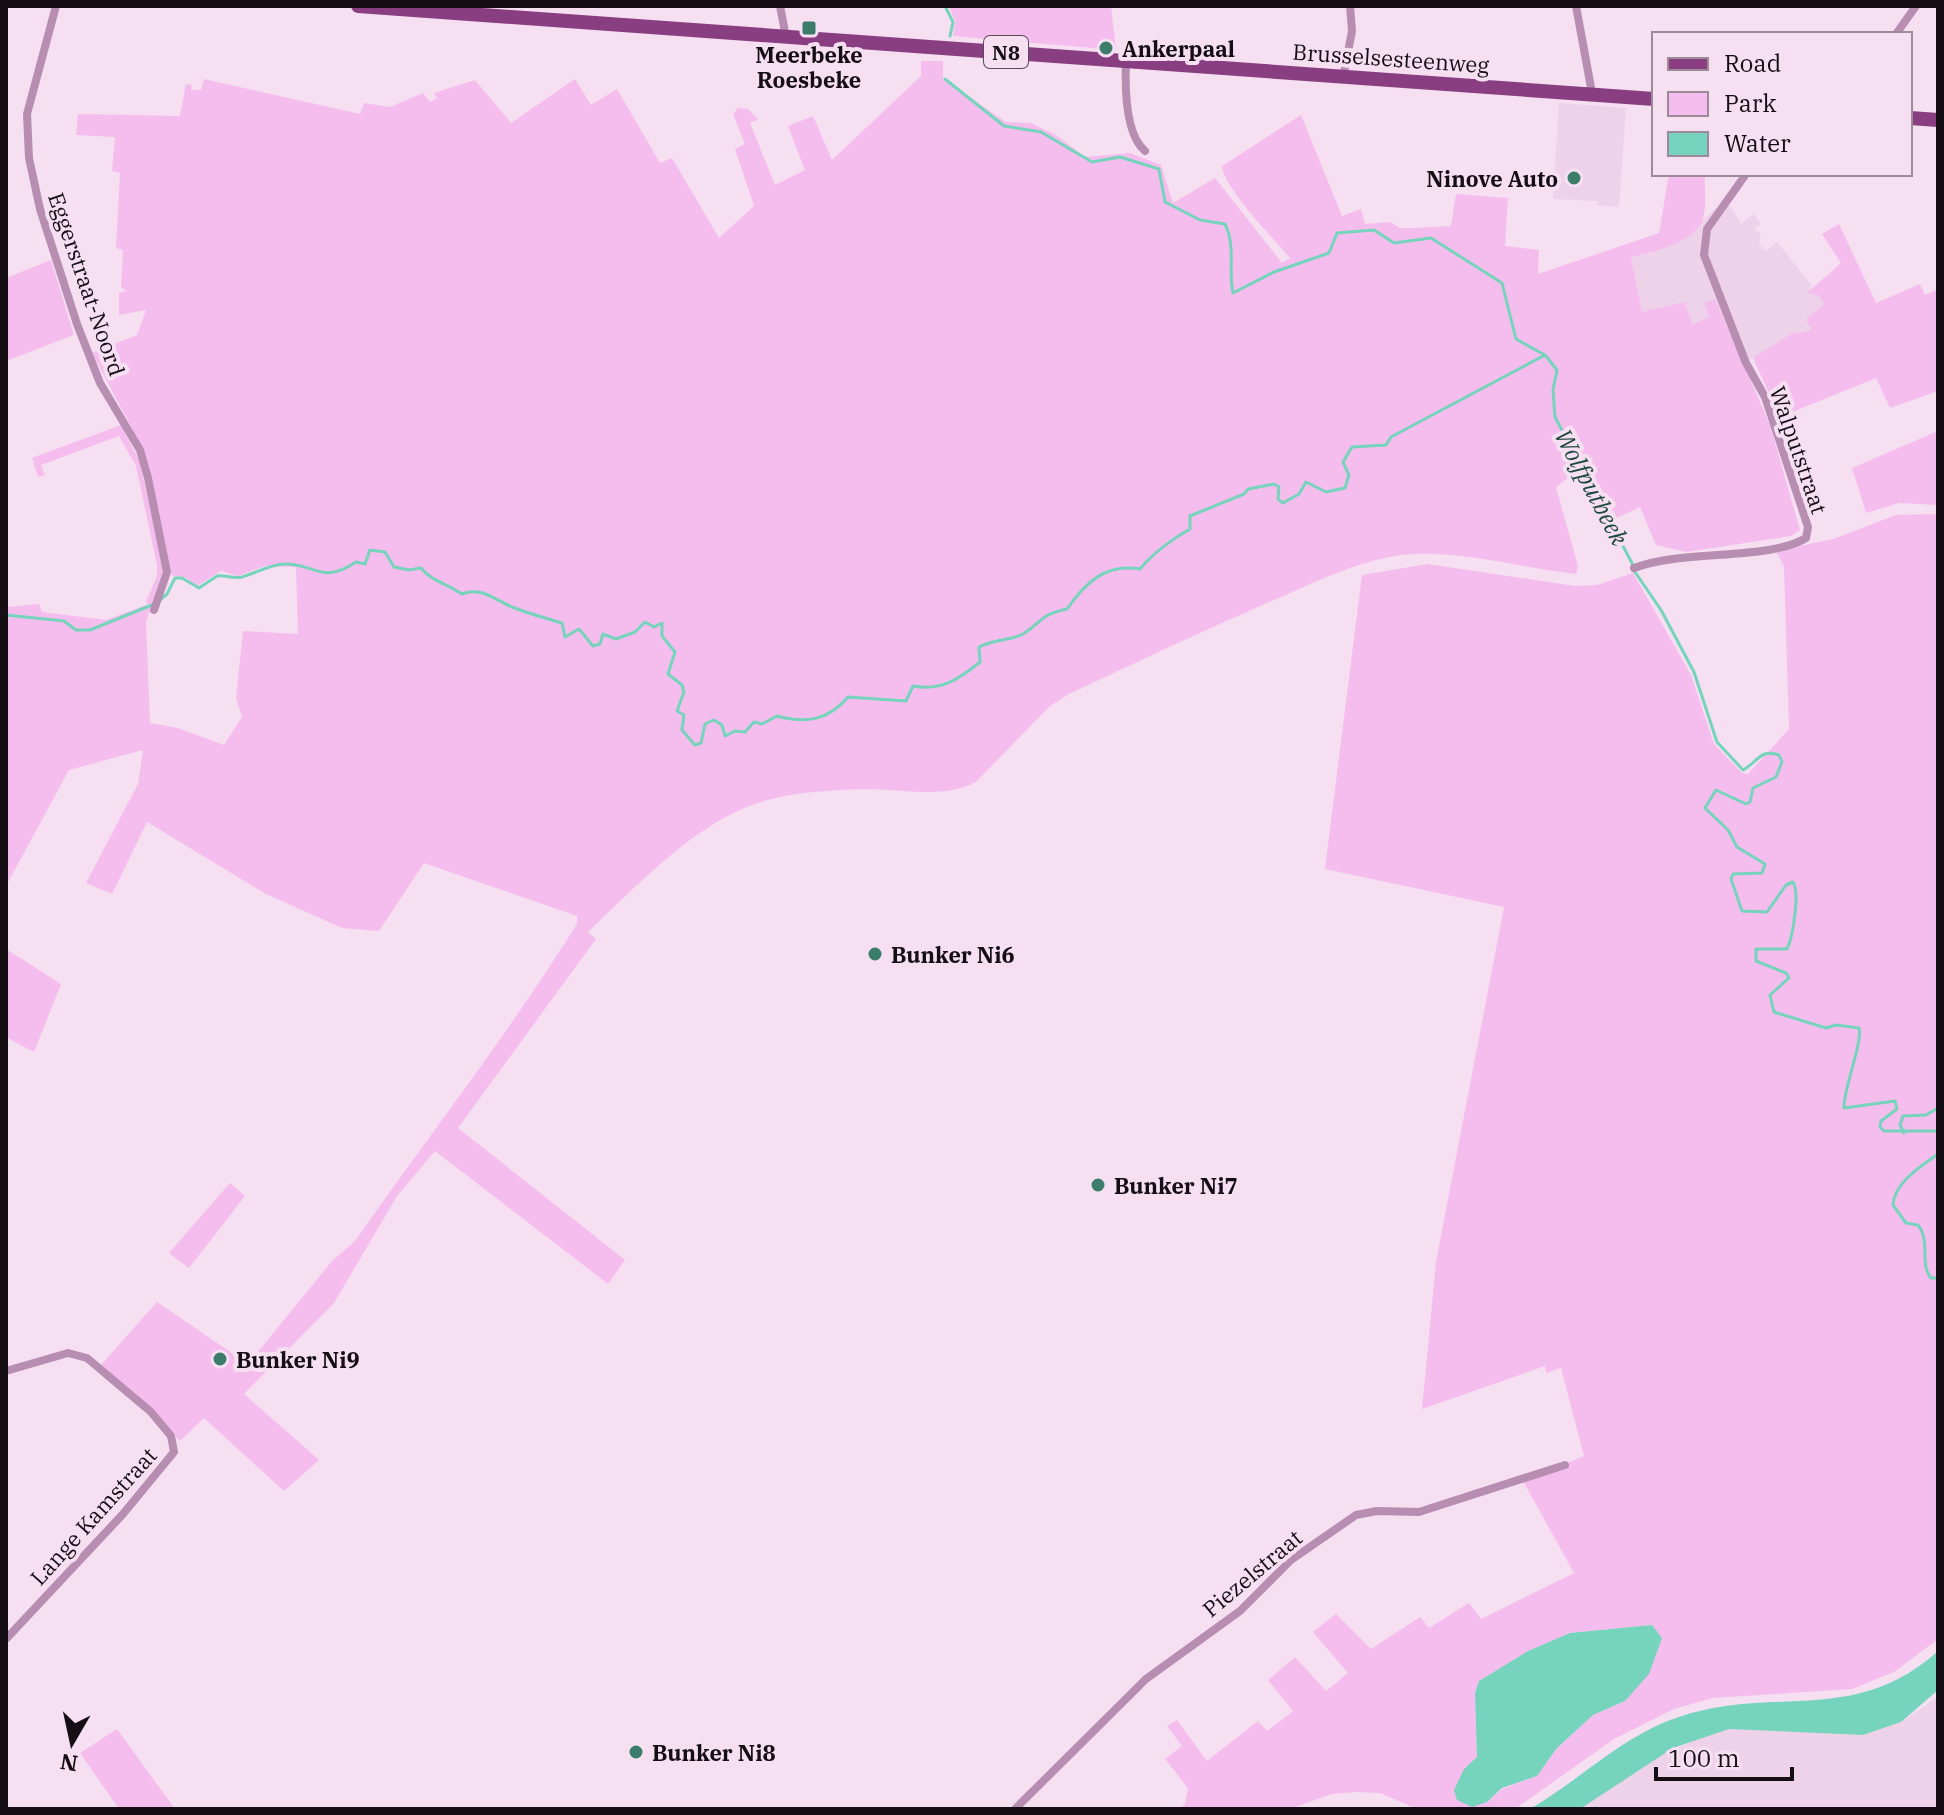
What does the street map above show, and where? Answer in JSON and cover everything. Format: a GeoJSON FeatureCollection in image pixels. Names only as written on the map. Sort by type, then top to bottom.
{"type":"FeatureCollection","features":[{"type":"Feature","properties":{"kind":"main road","name":"Brusselsesteenweg"},"geometry":{"type":"LineString","coordinates":[[358,6],[1652,99]]}},
{"type":"Feature","properties":{"kind":"main road"},"geometry":{"type":"LineString","coordinates":[[1912,118],[1938,120]]}},
{"type":"Feature","properties":{"kind":"street","name":"Eggerstraat-Noord"},"geometry":{"type":"LineString","coordinates":[[56,6],[27,114],[29,158],[40,209],[77,324],[104,391],[140,450],[165,554],[165,581],[154,610]]}},
{"type":"Feature","properties":{"kind":"street"},"geometry":{"type":"LineString","coordinates":[[780,6],[786,37]]}},
{"type":"Feature","properties":{"kind":"street"},"geometry":{"type":"LineString","coordinates":[[1343,78],[1352,37],[1350,6]]}},
{"type":"Feature","properties":{"kind":"street"},"geometry":{"type":"LineString","coordinates":[[1576,6],[1592,93]]}},
{"type":"Feature","properties":{"kind":"street"},"geometry":{"type":"LineString","coordinates":[[1897,32],[1916,6]]}},
{"type":"Feature","properties":{"kind":"street"},"geometry":{"type":"LineString","coordinates":[[1126,61],[1125,80],[1136,143],[1145,151]]}},
{"type":"Feature","properties":{"kind":"street","name":"Walputstraat"},"geometry":{"type":"LineString","coordinates":[[1634,568],[1667,558],[1775,547],[1806,538],[1808,527],[1765,397],[1746,363],[1704,255],[1707,229],[1745,176]]}},
{"type":"Feature","properties":{"kind":"street","name":"Lange Kamstraat"},"geometry":{"type":"LineString","coordinates":[[6,1371],[68,1353],[87,1358],[151,1412],[171,1436],[174,1452],[6,1639]]}},
{"type":"Feature","properties":{"kind":"street","name":"Piezelstraat"},"geometry":{"type":"LineString","coordinates":[[1015,1809],[1146,1679],[1240,1611],[1291,1560],[1356,1515],[1377,1511],[1419,1512],[1565,1465]]}},
{"type":"Feature","properties":{"kind":"shaded area"},"geometry":{"type":"Polygon","coordinates":[[[1559,103],[1626,108],[1619,207],[1598,205],[1598,201],[1553,199],[1559,103]]]}},
{"type":"Feature","properties":{"kind":"shaded area"},"geometry":{"type":"Polygon","coordinates":[[[1728,203],[1741,224],[1754,214],[1761,224],[1754,229],[1761,234],[1759,244],[1765,251],[1777,242],[1812,286],[1808,293],[1818,295],[1824,304],[1813,330],[1742,363],[1731,340],[1709,317],[1691,324],[1656,310],[1642,313],[1631,256],[1680,241],[1716,208],[1728,203]]]}},
{"type":"Feature","properties":{"kind":"shaded area"},"geometry":{"type":"Polygon","coordinates":[[[1938,1697],[1938,1809],[1580,1809],[1650,1761],[1706,1735],[1730,1729],[1863,1735],[1901,1722],[1938,1697]]]}},
{"type":"Feature","properties":{"kind":"green space"},"geometry":{"type":"Polygon","coordinates":[[[949,6],[1111,6],[1116,50],[953,36],[955,21],[949,6]]]}},
{"type":"Feature","properties":{"kind":"green space"},"geometry":{"type":"Polygon","coordinates":[[[921,61],[943,61],[943,79],[1006,122],[1031,123],[1056,135],[1085,157],[1130,153],[1161,165],[1173,203],[1215,178],[1282,263],[1290,258],[1240,200],[1222,166],[1301,115],[1342,216],[1361,209],[1365,224],[1390,222],[1400,228],[1451,226],[1456,194],[1508,198],[1505,246],[1539,250],[1538,274],[1659,233],[1669,176],[1705,176],[1705,208],[1699,227],[1672,245],[1631,257],[1642,312],[1685,302],[1692,324],[1709,317],[1704,303],[1715,299],[1770,425],[1800,530],[1791,536],[1686,552],[1656,545],[1640,507],[1617,518],[1605,496],[1593,498],[1583,475],[1572,475],[1556,487],[1578,566],[1576,574],[1455,555],[1413,554],[1377,560],[1308,585],[1069,694],[1050,706],[976,782],[949,791],[934,792],[861,789],[806,793],[765,801],[730,815],[665,860],[588,932],[596,939],[458,1128],[625,1260],[608,1284],[435,1151],[397,1196],[334,1303],[244,1394],[319,1460],[284,1491],[204,1418],[180,1441],[153,1410],[101,1365],[157,1302],[248,1364],[332,1261],[355,1241],[524,1005],[577,924],[577,916],[424,863],[379,931],[342,928],[266,894],[147,822],[112,894],[86,883],[138,784],[143,750],[69,770],[6,886],[6,607],[39,604],[42,612],[106,620],[149,604],[146,602],[157,576],[136,466],[119,436],[41,465],[45,475],[38,477],[32,458],[121,425],[139,460],[164,567],[146,622],[150,723],[178,728],[224,745],[242,717],[236,698],[243,631],[298,634],[296,567],[265,566],[238,576],[221,571],[197,586],[185,577],[172,576],[145,453],[92,353],[137,335],[146,310],[119,315],[119,293],[126,291],[121,287],[123,250],[116,248],[120,173],[112,171],[115,137],[76,135],[78,114],[180,116],[186,84],[192,85],[191,90],[201,90],[204,79],[360,114],[364,103],[390,107],[423,93],[430,102],[437,98],[434,93],[475,80],[511,123],[575,79],[591,105],[617,89],[660,163],[672,158],[719,238],[754,206],[735,149],[745,144],[733,114],[738,108],[748,109],[758,119],[750,123],[775,185],[805,170],[788,126],[813,116],[832,160],[921,76],[921,61]]]}},
{"type":"Feature","properties":{"kind":"green space"},"geometry":{"type":"Polygon","coordinates":[[[1839,224],[1876,303],[1920,284],[1925,295],[1938,289],[1938,391],[1890,408],[1876,378],[1780,417],[1753,358],[1791,334],[1812,330],[1806,320],[1824,304],[1818,295],[1807,293],[1841,263],[1822,234],[1839,224]]]}},
{"type":"Feature","properties":{"kind":"green space"},"geometry":{"type":"Polygon","coordinates":[[[51,260],[74,335],[6,361],[6,278],[51,260]]]}},
{"type":"Feature","properties":{"kind":"green space"},"geometry":{"type":"Polygon","coordinates":[[[1938,431],[1938,505],[1899,503],[1866,513],[1852,468],[1938,431]]]}},
{"type":"Feature","properties":{"kind":"green space"},"geometry":{"type":"Polygon","coordinates":[[[1938,514],[1938,1639],[1894,1672],[1852,1689],[1713,1698],[1674,1709],[1614,1739],[1515,1809],[1417,1809],[1380,1793],[1356,1792],[1332,1794],[1289,1809],[1179,1809],[1185,1804],[1188,1788],[1165,1759],[1182,1746],[1167,1726],[1177,1720],[1207,1761],[1258,1721],[1267,1731],[1293,1711],[1268,1680],[1295,1657],[1326,1691],[1348,1673],[1313,1632],[1336,1614],[1371,1649],[1420,1617],[1429,1628],[1469,1603],[1481,1619],[1574,1573],[1523,1481],[1584,1456],[1561,1368],[1546,1373],[1545,1366],[1422,1409],[1436,1262],[1504,907],[1325,869],[1362,575],[1428,564],[1575,586],[1597,585],[1633,573],[1691,675],[1714,744],[1742,773],[1748,774],[1789,729],[1784,566],[1776,551],[1833,539],[1896,515],[1938,514]],[[1652,1625],[1570,1633],[1528,1651],[1479,1681],[1475,1693],[1477,1757],[1464,1769],[1487,1802],[1502,1789],[1537,1776],[1557,1748],[1593,1715],[1625,1701],[1652,1625]]]}},
{"type":"Feature","properties":{"kind":"green space"},"geometry":{"type":"Polygon","coordinates":[[[6,949],[61,984],[34,1052],[6,1037],[6,949]]]}},
{"type":"Feature","properties":{"kind":"green space"},"geometry":{"type":"Polygon","coordinates":[[[230,1183],[245,1196],[189,1268],[169,1253],[230,1183]]]}},
{"type":"Feature","properties":{"kind":"green space"},"geometry":{"type":"Polygon","coordinates":[[[117,1729],[175,1809],[119,1809],[80,1753],[117,1729]]]}},
{"type":"Feature","properties":{"kind":"water"},"geometry":{"type":"Polygon","coordinates":[[[1652,1625],[1662,1638],[1649,1674],[1625,1701],[1593,1715],[1557,1748],[1537,1776],[1502,1788],[1487,1802],[1472,1807],[1457,1800],[1454,1790],[1464,1769],[1477,1757],[1475,1693],[1479,1681],[1528,1651],[1570,1633],[1652,1625]]]}},
{"type":"Feature","properties":{"kind":"water"},"geometry":{"type":"Polygon","coordinates":[[[1938,1651],[1938,1690],[1901,1722],[1863,1735],[1729,1729],[1673,1748],[1580,1809],[1530,1809],[1619,1747],[1676,1718],[1711,1708],[1844,1697],[1875,1689],[1907,1674],[1938,1651]]]}},
{"type":"Feature","properties":{"kind":"waterway","name":"Wolfputbeek"},"geometry":{"type":"LineString","coordinates":[[945,6],[953,22],[950,36]]}},
{"type":"Feature","properties":{"kind":"waterway","name":"Wolfputbeek"},"geometry":{"type":"LineString","coordinates":[[945,79],[1004,126],[1041,132],[1092,162],[1120,157],[1159,169],[1165,202],[1200,220],[1225,224],[1231,249],[1233,293],[1274,272],[1329,253],[1337,233],[1374,230],[1394,243],[1431,238],[1502,283],[1516,339],[1545,355],[1557,370],[1553,390],[1555,417],[1633,565]]}},
{"type":"Feature","properties":{"kind":"waterway"},"geometry":{"type":"LineString","coordinates":[[159,601],[167,594],[175,578],[182,578],[199,588],[217,576],[242,577],[280,564],[335,572],[356,562],[365,564],[370,550],[385,552],[394,567],[409,570],[421,568],[462,594],[482,593],[562,623],[565,637],[579,629],[593,646],[600,644],[603,634],[616,639],[635,632],[645,622],[654,627],[662,623],[662,636],[675,652],[668,674],[682,685],[684,692],[677,711],[684,715],[682,730],[695,745],[701,743],[705,724],[714,720],[722,725],[725,736],[735,731],[745,732],[754,722],[762,724],[777,716],[798,720],[816,718],[833,711],[848,697],[906,701],[913,686],[932,687],[949,683],[980,662],[979,647],[1018,636],[1046,616],[1067,609],[1089,583],[1107,572],[1140,569],[1163,547],[1190,529],[1190,516],[1244,494],[1248,489],[1274,484],[1279,487],[1278,499],[1283,503],[1299,494],[1306,482],[1326,492],[1345,488],[1349,475],[1343,462],[1352,447],[1386,445],[1391,437],[1545,355]]}},
{"type":"Feature","properties":{"kind":"waterway","name":"Wolfputbeek"},"geometry":{"type":"LineString","coordinates":[[1635,572],[1661,610],[1694,672],[1717,742],[1743,770],[1767,753],[1779,755],[1782,762],[1776,777],[1753,788],[1750,802],[1746,804],[1716,790],[1705,808],[1728,830],[1737,847],[1765,864],[1762,873],[1733,874],[1731,879],[1742,911],[1767,912],[1786,885],[1793,882],[1795,887],[1795,915],[1787,949],[1756,949],[1756,961],[1786,973],[1789,978],[1770,995],[1774,1012],[1826,1028],[1836,1025],[1859,1028],[1844,1108],[1895,1101],[1897,1109],[1881,1121],[1880,1127],[1884,1131],[1938,1131]]}},
{"type":"Feature","properties":{"kind":"waterway"},"geometry":{"type":"LineString","coordinates":[[6,615],[64,621],[76,630],[90,630],[152,605]]}},
{"type":"Feature","properties":{"kind":"waterway"},"geometry":{"type":"LineString","coordinates":[[1904,1133],[1900,1125],[1903,1116],[1926,1115],[1938,1108]]}},
{"type":"Feature","properties":{"kind":"waterway","name":"Wolfputbeek"},"geometry":{"type":"LineString","coordinates":[[1938,1154],[1903,1182],[1893,1205],[1906,1223],[1918,1225],[1922,1231],[1928,1272],[1931,1278],[1938,1278]]}},
{"type":"Feature","properties":{"kind":"place","name":"Meerbeke Roesbeke"},"geometry":{"type":"Point","coordinates":[809,28]}},
{"type":"Feature","properties":{"kind":"place","name":"Ankerpaal"},"geometry":{"type":"Point","coordinates":[1106,48]}},
{"type":"Feature","properties":{"kind":"place","name":"Ninove Auto"},"geometry":{"type":"Point","coordinates":[1574,178]}},
{"type":"Feature","properties":{"kind":"place","name":"Bunker Ni6"},"geometry":{"type":"Point","coordinates":[875,954]}},
{"type":"Feature","properties":{"kind":"place","name":"Bunker Ni7"},"geometry":{"type":"Point","coordinates":[1098,1185]}},
{"type":"Feature","properties":{"kind":"place","name":"Bunker Ni9"},"geometry":{"type":"Point","coordinates":[220,1359]}},
{"type":"Feature","properties":{"kind":"place","name":"Bunker Ni8"},"geometry":{"type":"Point","coordinates":[636,1752]}}]}
